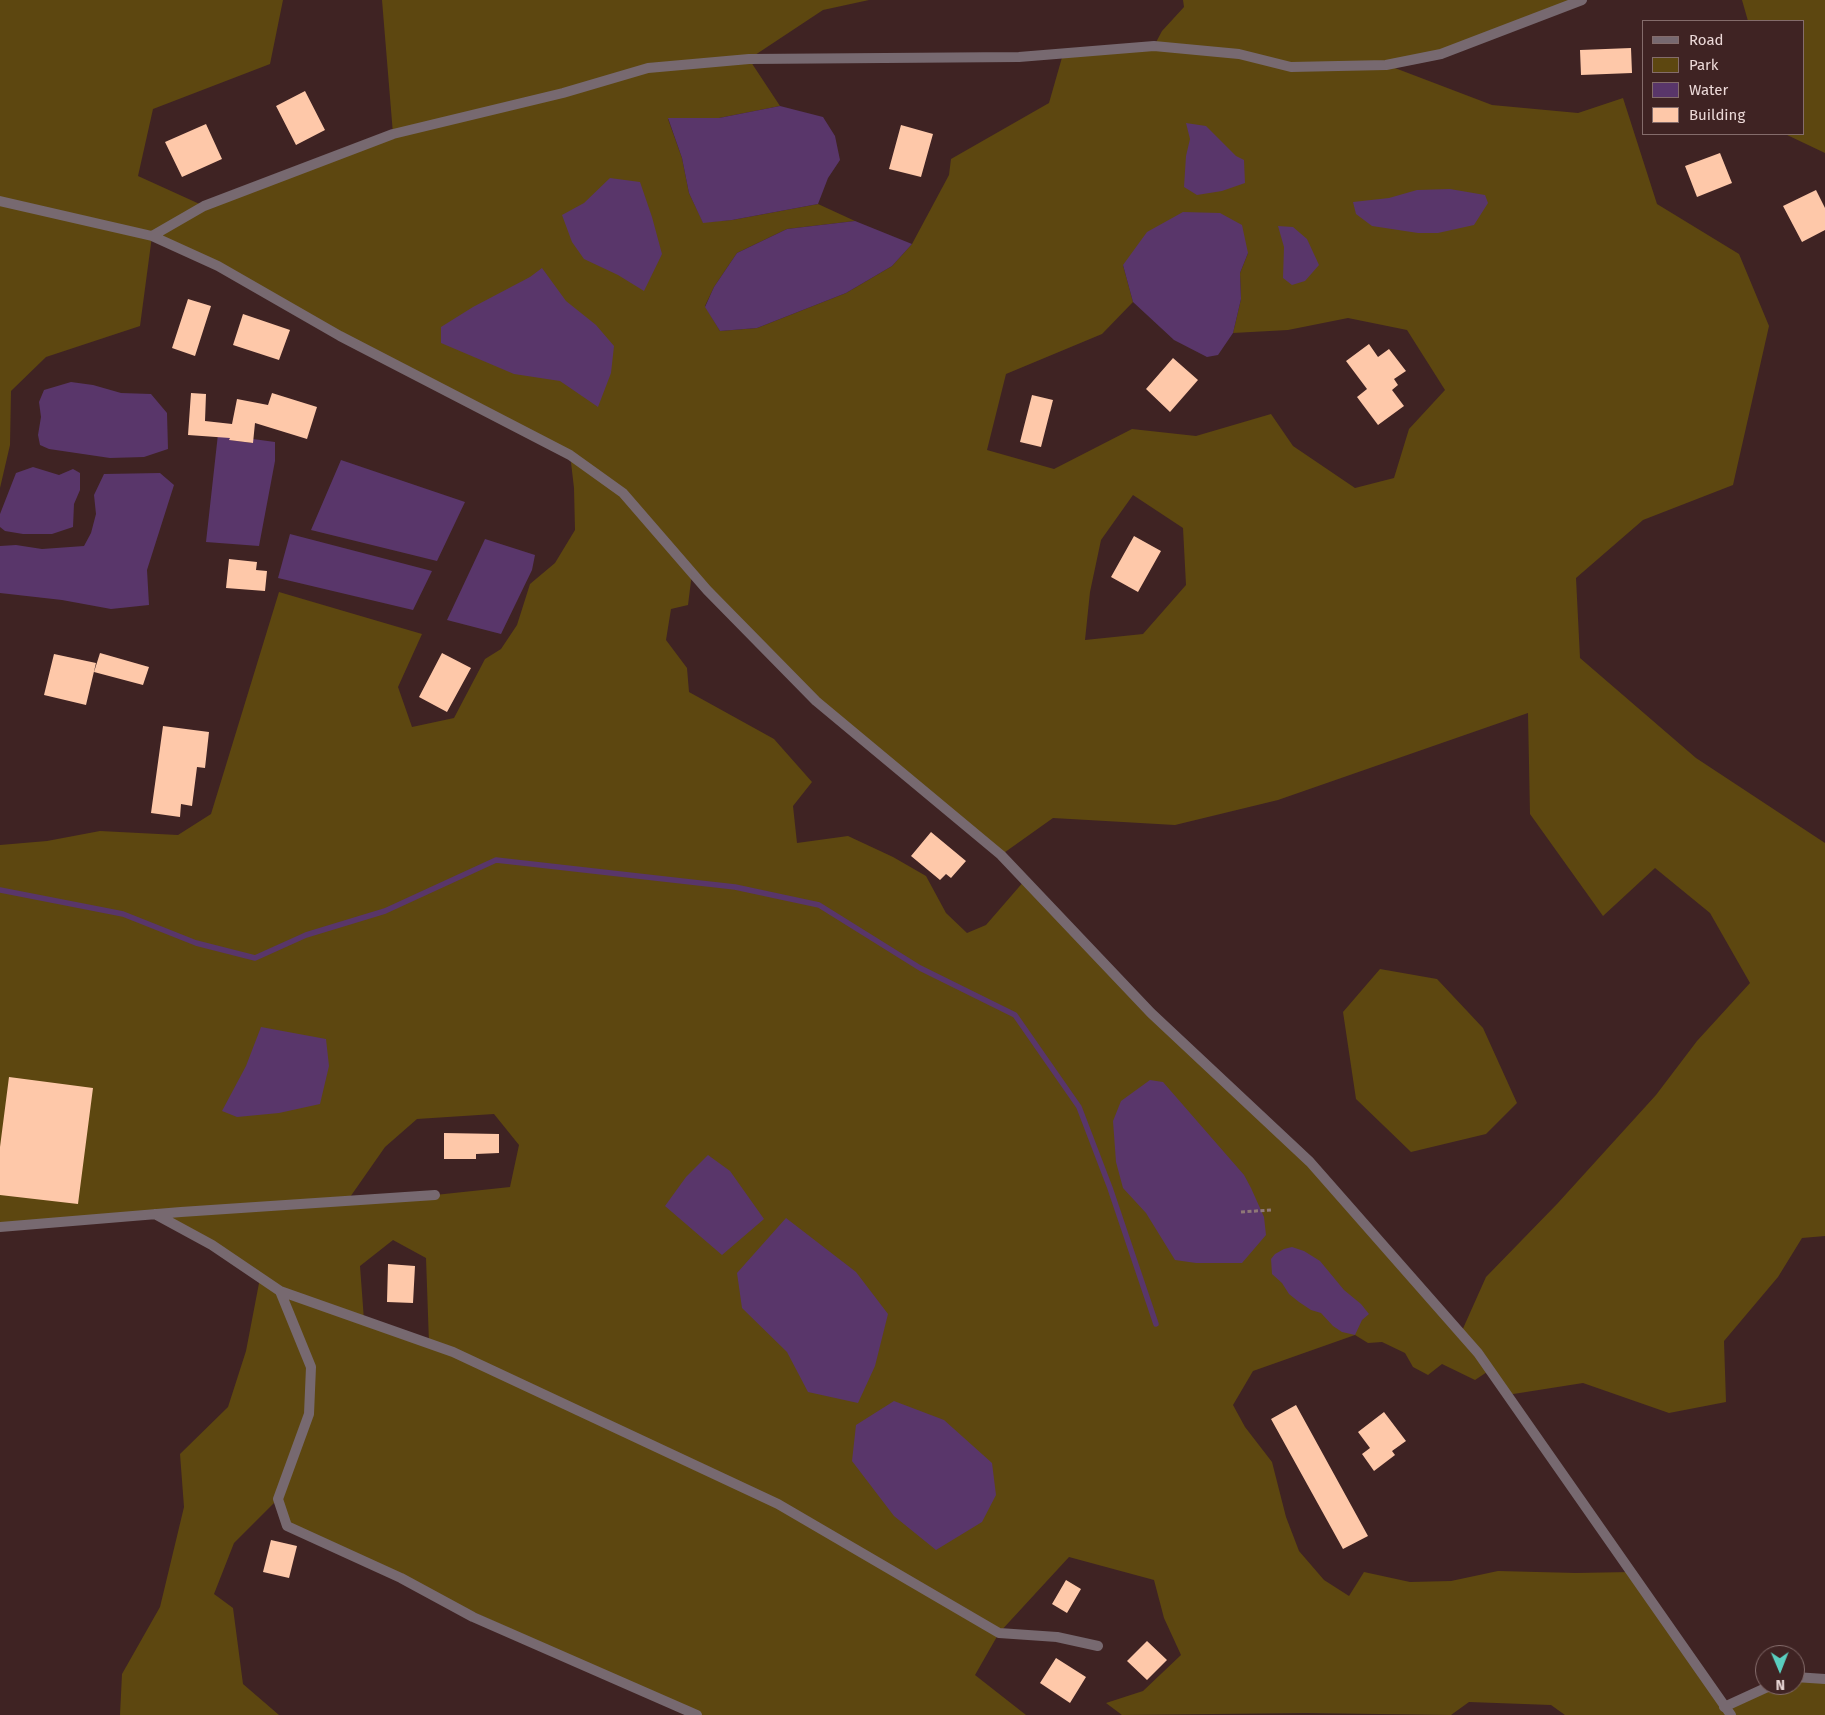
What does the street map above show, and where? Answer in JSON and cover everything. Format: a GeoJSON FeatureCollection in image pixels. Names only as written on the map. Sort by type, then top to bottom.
{"type":"FeatureCollection","features":[{"type":"Feature","properties":{"kind":"street"},"geometry":{"type":"LineString","coordinates":[[152,236],[204,206],[393,134],[563,94],[648,68],[749,59],[1020,58],[1154,46],[1239,54],[1291,67],[1386,65],[1442,54],[1582,0]]}},
{"type":"Feature","properties":{"kind":"street"},"geometry":{"type":"LineString","coordinates":[[0,201],[152,236],[218,266],[340,336],[570,454],[623,493],[707,590],[816,701],[1001,855],[1151,1013],[1310,1162],[1478,1353],[1728,1711],[1755,1695]]}},
{"type":"Feature","properties":{"kind":"street"},"geometry":{"type":"LineString","coordinates":[[0,1227],[155,1214],[435,1195]]}},
{"type":"Feature","properties":{"kind":"street"},"geometry":{"type":"LineString","coordinates":[[155,1214],[212,1245],[280,1291],[453,1352],[778,1504],[999,1633],[1057,1637],[1098,1646]]}},
{"type":"Feature","properties":{"kind":"street"},"geometry":{"type":"LineString","coordinates":[[280,1291],[310,1367],[309,1414],[278,1499],[287,1526],[401,1578],[473,1617],[697,1715]]}},
{"type":"Feature","properties":{"kind":"street"},"geometry":{"type":"LineString","coordinates":[[1805,1678],[1825,1679]]}},
{"type":"Feature","properties":{"kind":"path"},"geometry":{"type":"LineString","coordinates":[[1241,1212],[1271,1210]]}},
{"type":"Feature","properties":{"kind":"green space"},"geometry":{"type":"Polygon","coordinates":[[[0,0],[283,0],[270,64],[153,109],[138,176],[204,206],[393,134],[382,0],[869,0],[823,10],[749,59],[780,106],[719,118],[668,119],[682,158],[689,193],[703,222],[732,220],[818,204],[855,221],[787,229],[737,253],[714,287],[705,306],[720,331],[757,328],[846,293],[892,266],[912,244],[949,175],[951,159],[1049,103],[1063,54],[1154,46],[1162,31],[1184,7],[1183,0],[1582,0],[1441,54],[1387,65],[1492,105],[1578,113],[1623,98],[1657,204],[1739,254],[1769,326],[1733,485],[1643,520],[1576,578],[1580,658],[1696,758],[1825,843],[1825,1236],[1802,1238],[1778,1277],[1724,1341],[1726,1402],[1669,1413],[1583,1383],[1507,1395],[1490,1370],[1475,1380],[1442,1364],[1428,1375],[1413,1367],[1405,1353],[1382,1342],[1368,1343],[1355,1335],[1253,1371],[1233,1405],[1245,1427],[1272,1462],[1286,1517],[1299,1551],[1324,1580],[1349,1596],[1364,1572],[1410,1582],[1451,1581],[1498,1571],[1631,1572],[1724,1707],[1755,1693],[1755,1695],[1805,1695],[1805,1678],[1825,1679],[1825,1715],[1565,1715],[1551,1705],[1469,1702],[1451,1715],[1306,1713],[1122,1715],[1106,1703],[1143,1691],[1181,1655],[1164,1618],[1154,1580],[1069,1557],[999,1633],[975,1675],[1026,1715],[697,1715],[287,1526],[278,1499],[234,1543],[214,1594],[233,1608],[243,1684],[279,1715],[120,1715],[122,1674],[160,1607],[184,1507],[180,1454],[228,1407],[246,1351],[260,1278],[155,1214],[0,1227],[0,845],[47,841],[100,831],[178,835],[211,814],[279,592],[422,634],[398,687],[412,727],[454,718],[485,659],[501,649],[517,625],[530,584],[555,563],[575,530],[574,488],[570,454],[152,236],[140,326],[46,357],[11,391],[10,445],[0,488],[0,0]],[[1248,253],[1123,265],[1133,302],[1102,334],[1006,374],[987,450],[1054,469],[1132,429],[1196,436],[1271,414],[1293,446],[1355,488],[1394,478],[1409,429],[1445,390],[1407,330],[1348,318],[1288,330],[1233,333],[1241,299],[1240,273],[1248,253]],[[1133,495],[1101,540],[1090,592],[1085,640],[1143,634],[1186,585],[1183,528],[1133,495]],[[692,573],[688,605],[671,609],[666,640],[687,668],[689,692],[774,739],[812,782],[793,806],[797,843],[848,836],[893,857],[926,876],[946,913],[967,933],[986,925],[1025,880],[1151,1013],[1311,1162],[1461,1333],[1486,1277],[1557,1204],[1656,1095],[1697,1041],[1750,983],[1710,913],[1655,868],[1603,916],[1530,814],[1528,713],[1278,800],[1175,825],[1053,818],[1001,855],[816,701],[692,573]],[[494,1114],[417,1119],[385,1147],[348,1200],[435,1195],[510,1187],[519,1145],[494,1114]],[[393,1240],[360,1266],[364,1320],[429,1343],[426,1258],[393,1240]]]}},
{"type":"Feature","properties":{"kind":"green space"},"geometry":{"type":"Polygon","coordinates":[[[1742,0],[1825,0],[1825,153],[1787,135],[1805,135],[1805,20],[1748,20],[1742,0]]]}},
{"type":"Feature","properties":{"kind":"green space"},"geometry":{"type":"Polygon","coordinates":[[[1380,969],[1437,979],[1483,1028],[1517,1103],[1486,1134],[1411,1152],[1356,1099],[1343,1012],[1380,969]]]}},
{"type":"Feature","properties":{"kind":"water"},"geometry":{"type":"Polygon","coordinates":[[[780,106],[823,117],[835,136],[840,160],[828,178],[818,204],[732,220],[703,223],[689,193],[682,158],[668,118],[719,118],[780,106]]]}},
{"type":"Feature","properties":{"kind":"water"},"geometry":{"type":"Polygon","coordinates":[[[1186,123],[1206,126],[1236,156],[1244,160],[1245,183],[1222,191],[1197,195],[1184,187],[1186,156],[1190,139],[1186,123]]]}},
{"type":"Feature","properties":{"kind":"water"},"geometry":{"type":"Polygon","coordinates":[[[610,178],[640,182],[652,217],[662,254],[644,291],[618,275],[584,259],[572,242],[562,215],[584,203],[610,178]]]}},
{"type":"Feature","properties":{"kind":"water"},"geometry":{"type":"Polygon","coordinates":[[[1450,189],[1485,195],[1488,203],[1474,225],[1438,233],[1418,233],[1372,226],[1356,214],[1353,202],[1389,198],[1417,190],[1450,189]]]}},
{"type":"Feature","properties":{"kind":"water"},"geometry":{"type":"Polygon","coordinates":[[[1183,212],[1220,213],[1242,225],[1248,253],[1240,273],[1241,299],[1233,333],[1218,355],[1207,357],[1174,340],[1133,302],[1123,265],[1147,232],[1183,212]]]}},
{"type":"Feature","properties":{"kind":"water"},"geometry":{"type":"Polygon","coordinates":[[[855,221],[912,244],[892,266],[846,293],[757,328],[720,331],[705,307],[714,287],[737,253],[787,229],[855,221]]]}},
{"type":"Feature","properties":{"kind":"water"},"geometry":{"type":"Polygon","coordinates":[[[1278,226],[1293,227],[1307,239],[1319,265],[1305,281],[1292,285],[1283,278],[1284,247],[1278,226]]]}},
{"type":"Feature","properties":{"kind":"water"},"geometry":{"type":"Polygon","coordinates":[[[542,268],[566,301],[596,325],[614,346],[611,373],[598,407],[560,381],[514,374],[441,343],[441,327],[473,307],[530,277],[542,268]]]}},
{"type":"Feature","properties":{"kind":"water"},"geometry":{"type":"Polygon","coordinates":[[[71,382],[93,385],[121,393],[151,394],[167,413],[168,449],[144,457],[110,458],[49,449],[40,445],[38,435],[41,417],[39,402],[44,390],[71,382]]]}},
{"type":"Feature","properties":{"kind":"water"},"geometry":{"type":"Polygon","coordinates":[[[218,434],[230,435],[230,440],[252,443],[253,439],[275,442],[275,461],[259,546],[206,542],[218,434]]]}},
{"type":"Feature","properties":{"kind":"water"},"geometry":{"type":"Polygon","coordinates":[[[341,460],[465,502],[437,561],[311,530],[341,460]]]}},
{"type":"Feature","properties":{"kind":"water"},"geometry":{"type":"Polygon","coordinates":[[[33,467],[59,475],[73,469],[80,473],[80,490],[74,504],[73,527],[52,534],[23,534],[5,531],[0,527],[0,514],[16,473],[33,467]]]}},
{"type":"Feature","properties":{"kind":"water"},"geometry":{"type":"Polygon","coordinates":[[[160,473],[174,485],[147,570],[149,605],[111,609],[62,600],[0,593],[0,546],[16,545],[42,549],[84,546],[91,533],[96,514],[94,495],[104,474],[160,473]]]}},
{"type":"Feature","properties":{"kind":"water"},"geometry":{"type":"Polygon","coordinates":[[[290,534],[432,571],[413,610],[278,578],[290,534]]]}},
{"type":"Feature","properties":{"kind":"water"},"geometry":{"type":"Polygon","coordinates":[[[485,539],[535,555],[532,570],[501,634],[447,620],[485,539]]]}},
{"type":"Feature","properties":{"kind":"water"},"geometry":{"type":"Polygon","coordinates":[[[261,1027],[326,1039],[329,1066],[320,1104],[279,1113],[237,1117],[222,1111],[246,1066],[261,1027]]]}},
{"type":"Feature","properties":{"kind":"water"},"geometry":{"type":"Polygon","coordinates":[[[1150,1080],[1163,1082],[1244,1175],[1251,1188],[1264,1217],[1266,1235],[1242,1263],[1196,1263],[1175,1260],[1146,1213],[1123,1188],[1116,1162],[1113,1121],[1121,1101],[1150,1080]]]}},
{"type":"Feature","properties":{"kind":"water"},"geometry":{"type":"Polygon","coordinates":[[[708,1155],[730,1171],[764,1219],[722,1255],[665,1206],[686,1177],[708,1155]]]}},
{"type":"Feature","properties":{"kind":"water"},"geometry":{"type":"Polygon","coordinates":[[[786,1218],[856,1272],[888,1314],[875,1366],[858,1403],[808,1392],[787,1352],[742,1308],[737,1273],[786,1218]]]}},
{"type":"Feature","properties":{"kind":"water"},"geometry":{"type":"Polygon","coordinates":[[[1292,1247],[1304,1251],[1320,1261],[1344,1290],[1361,1304],[1369,1314],[1362,1320],[1355,1335],[1342,1332],[1333,1326],[1321,1313],[1311,1310],[1299,1302],[1289,1294],[1282,1283],[1272,1274],[1271,1259],[1275,1254],[1292,1247]]]}},
{"type":"Feature","properties":{"kind":"water"},"geometry":{"type":"Polygon","coordinates":[[[894,1401],[944,1420],[992,1463],[996,1495],[982,1522],[936,1550],[894,1516],[852,1461],[856,1425],[894,1401]]]}},
{"type":"Feature","properties":{"kind":"building"},"geometry":{"type":"Polygon","coordinates":[[[1631,48],[1632,73],[1581,75],[1580,50],[1631,48]]]}},
{"type":"Feature","properties":{"kind":"building"},"geometry":{"type":"Polygon","coordinates":[[[305,91],[325,130],[296,145],[276,106],[305,91]]]}},
{"type":"Feature","properties":{"kind":"building"},"geometry":{"type":"Polygon","coordinates":[[[206,124],[222,159],[182,177],[165,142],[206,124]]]}},
{"type":"Feature","properties":{"kind":"building"},"geometry":{"type":"Polygon","coordinates":[[[901,125],[933,134],[921,177],[889,169],[901,125]]]}},
{"type":"Feature","properties":{"kind":"building"},"geometry":{"type":"Polygon","coordinates":[[[1720,153],[1732,183],[1697,197],[1685,166],[1720,153]]]}},
{"type":"Feature","properties":{"kind":"building"},"geometry":{"type":"Polygon","coordinates":[[[1816,190],[1825,208],[1825,230],[1802,242],[1783,206],[1816,190]]]}},
{"type":"Feature","properties":{"kind":"building"},"geometry":{"type":"Polygon","coordinates":[[[188,299],[211,306],[195,356],[172,348],[188,299]]]}},
{"type":"Feature","properties":{"kind":"building"},"geometry":{"type":"Polygon","coordinates":[[[243,314],[290,330],[279,360],[233,345],[243,314]]]}},
{"type":"Feature","properties":{"kind":"building"},"geometry":{"type":"Polygon","coordinates":[[[1369,344],[1378,357],[1389,349],[1406,371],[1394,379],[1398,385],[1392,390],[1404,406],[1378,425],[1357,397],[1367,389],[1346,361],[1369,344]]]}},
{"type":"Feature","properties":{"kind":"building"},"geometry":{"type":"Polygon","coordinates":[[[1173,358],[1198,380],[1170,412],[1146,389],[1173,358]]]}},
{"type":"Feature","properties":{"kind":"building"},"geometry":{"type":"Polygon","coordinates":[[[191,393],[206,394],[205,421],[232,424],[237,399],[268,405],[272,393],[317,407],[307,439],[255,423],[253,443],[229,440],[230,438],[188,435],[191,393]]]}},
{"type":"Feature","properties":{"kind":"building"},"geometry":{"type":"Polygon","coordinates":[[[1032,395],[1053,400],[1041,447],[1020,442],[1032,395]]]}},
{"type":"Feature","properties":{"kind":"building"},"geometry":{"type":"Polygon","coordinates":[[[1134,536],[1161,551],[1138,592],[1111,577],[1134,536]]]}},
{"type":"Feature","properties":{"kind":"building"},"geometry":{"type":"Polygon","coordinates":[[[229,559],[257,562],[256,570],[267,571],[265,591],[226,588],[229,559]]]}},
{"type":"Feature","properties":{"kind":"building"},"geometry":{"type":"Polygon","coordinates":[[[100,653],[149,667],[143,685],[94,672],[100,653]]]}},
{"type":"Feature","properties":{"kind":"building"},"geometry":{"type":"Polygon","coordinates":[[[442,653],[471,668],[447,712],[419,697],[442,653]]]}},
{"type":"Feature","properties":{"kind":"building"},"geometry":{"type":"Polygon","coordinates":[[[54,654],[96,663],[86,705],[44,695],[54,654]]]}},
{"type":"Feature","properties":{"kind":"building"},"geometry":{"type":"Polygon","coordinates":[[[163,726],[209,732],[205,768],[197,767],[192,806],[181,804],[180,817],[151,813],[163,726]]]}},
{"type":"Feature","properties":{"kind":"building"},"geometry":{"type":"Polygon","coordinates":[[[931,832],[966,861],[951,878],[946,874],[940,880],[911,856],[931,832]]]}},
{"type":"Feature","properties":{"kind":"building"},"geometry":{"type":"Polygon","coordinates":[[[9,1077],[93,1088],[78,1204],[0,1195],[0,1147],[9,1077]]]}},
{"type":"Feature","properties":{"kind":"building"},"geometry":{"type":"Polygon","coordinates":[[[444,1133],[499,1134],[499,1153],[476,1154],[476,1159],[444,1159],[444,1133]]]}},
{"type":"Feature","properties":{"kind":"building"},"geometry":{"type":"Polygon","coordinates":[[[388,1264],[415,1266],[413,1303],[387,1302],[388,1264]]]}},
{"type":"Feature","properties":{"kind":"building"},"geometry":{"type":"Polygon","coordinates":[[[1296,1405],[1368,1536],[1343,1549],[1271,1419],[1296,1405]]]}},
{"type":"Feature","properties":{"kind":"building"},"geometry":{"type":"Polygon","coordinates":[[[1384,1412],[1406,1441],[1392,1451],[1395,1455],[1374,1471],[1362,1454],[1370,1448],[1358,1432],[1384,1412]]]}},
{"type":"Feature","properties":{"kind":"building"},"geometry":{"type":"Polygon","coordinates":[[[271,1540],[297,1546],[289,1578],[263,1572],[271,1540]]]}},
{"type":"Feature","properties":{"kind":"building"},"geometry":{"type":"Polygon","coordinates":[[[1066,1580],[1081,1589],[1067,1613],[1052,1604],[1066,1580]]]}},
{"type":"Feature","properties":{"kind":"building"},"geometry":{"type":"Polygon","coordinates":[[[1147,1641],[1167,1660],[1147,1680],[1127,1661],[1147,1641]]]}},
{"type":"Feature","properties":{"kind":"building"},"geometry":{"type":"Polygon","coordinates":[[[1056,1658],[1086,1677],[1070,1703],[1040,1683],[1056,1658]]]}},
{"type":"Feature","properties":{"kind":"waterway"},"geometry":{"type":"LineString","coordinates":[[0,890],[123,914],[196,943],[255,958],[306,935],[385,911],[496,860],[735,887],[819,905],[920,968],[1015,1015],[1079,1107],[1110,1188],[1156,1324]]}}]}
